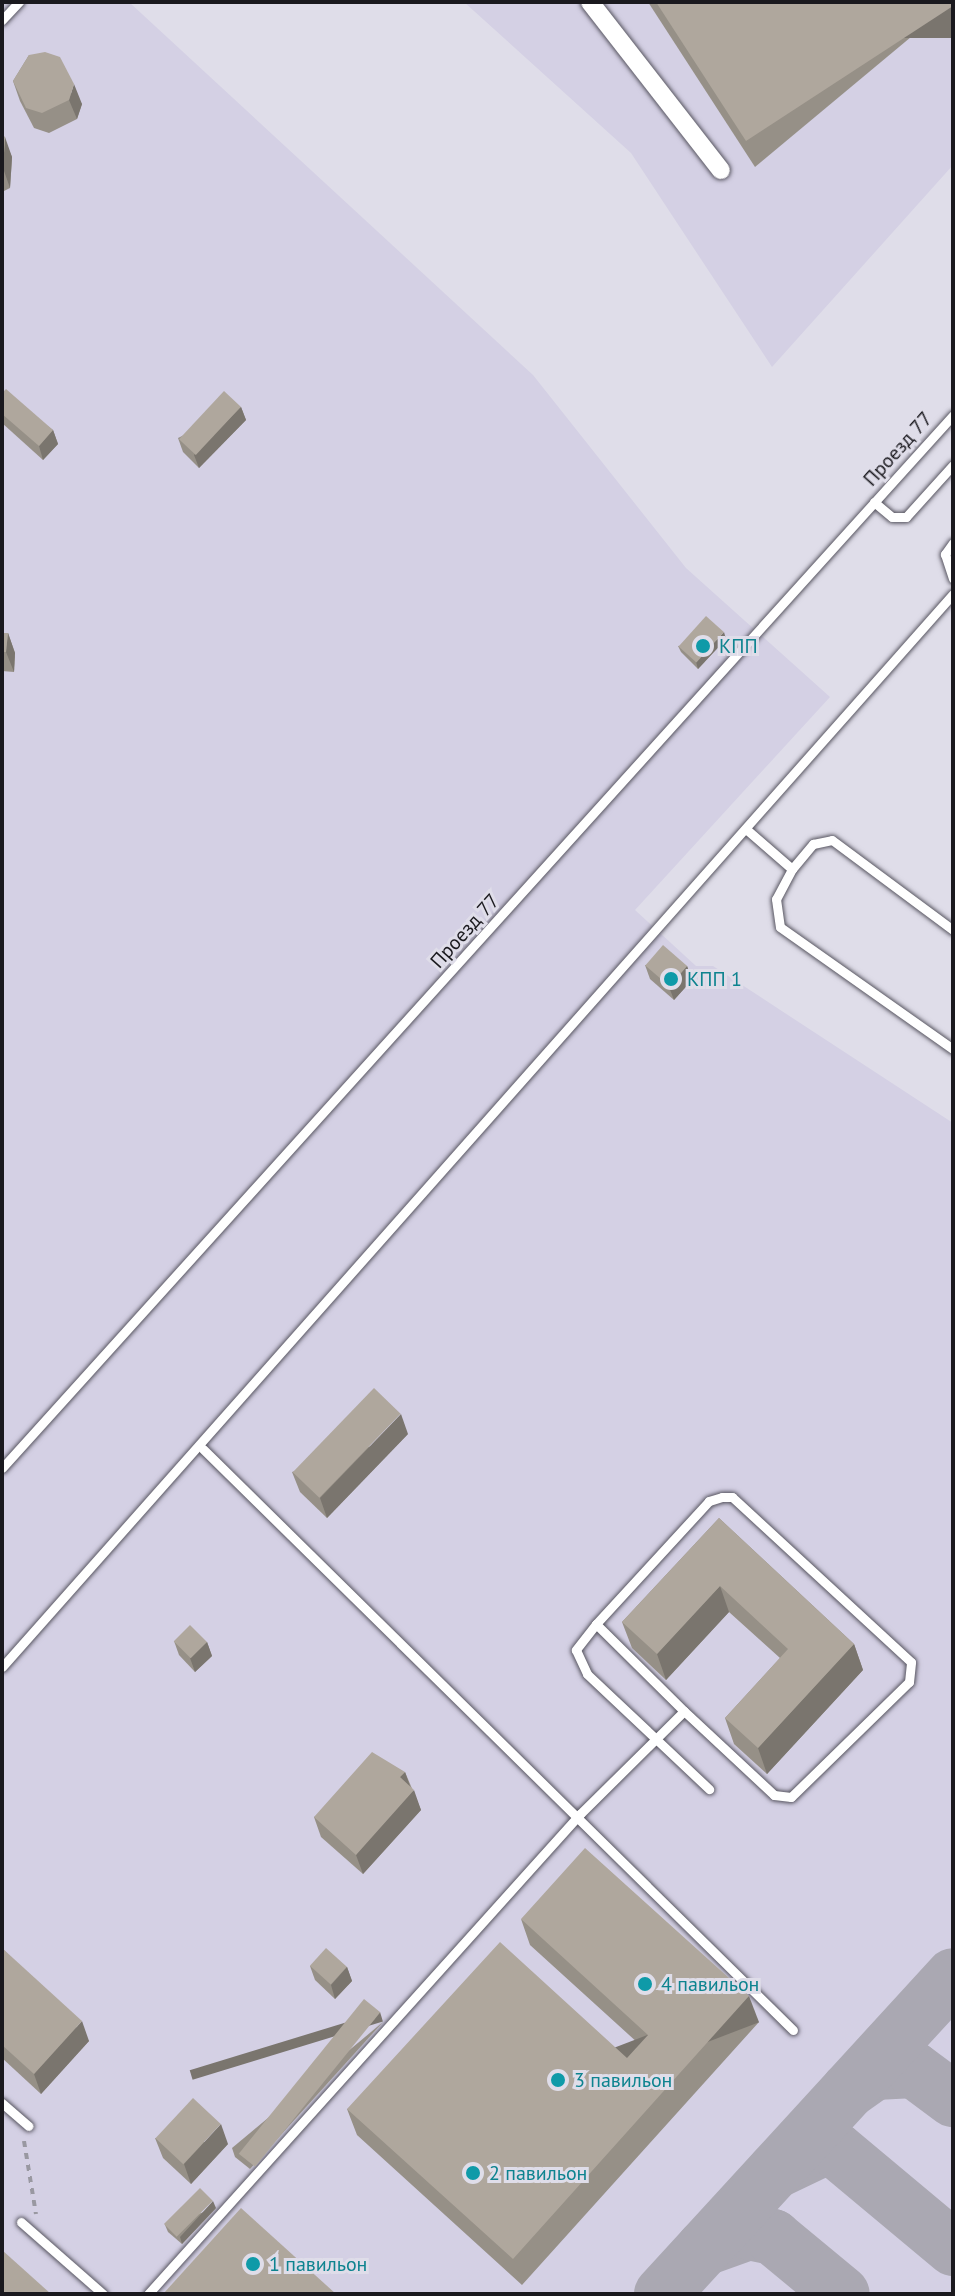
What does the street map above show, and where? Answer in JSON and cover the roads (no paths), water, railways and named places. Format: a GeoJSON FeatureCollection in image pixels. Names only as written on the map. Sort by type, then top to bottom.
{"type":"FeatureCollection","features":[{"type":"Feature","properties":{"kind":"street"},"geometry":{"type":"LineString","coordinates":[[590,2],[721,170]]}},
{"type":"Feature","properties":{"kind":"lane"},"geometry":{"type":"LineString","coordinates":[[2,20],[19,2]]}},
{"type":"Feature","properties":{"kind":"lane","name":"Проезд 77"},"geometry":{"type":"LineString","coordinates":[[2,1468],[953,415]]}},
{"type":"Feature","properties":{"kind":"lane"},"geometry":{"type":"LineString","coordinates":[[874,502],[892,517],[906,517],[953,465]]}},
{"type":"Feature","properties":{"kind":"lane"},"geometry":{"type":"LineString","coordinates":[[953,543],[945,554],[953,579]]}},
{"type":"Feature","properties":{"kind":"lane"},"geometry":{"type":"LineString","coordinates":[[2,1667],[203,1449],[953,594]]}},
{"type":"Feature","properties":{"kind":"lane"},"geometry":{"type":"LineString","coordinates":[[746,829],[792,869]]}},
{"type":"Feature","properties":{"kind":"lane"},"geometry":{"type":"LineString","coordinates":[[953,930],[832,840],[813,844],[792,869],[776,899],[780,927],[953,1049]]}},
{"type":"Feature","properties":{"kind":"lane"},"geometry":{"type":"LineString","coordinates":[[203,1449],[580,1814],[793,2030]]}},
{"type":"Feature","properties":{"kind":"lane"},"geometry":{"type":"LineString","coordinates":[[596,1624],[774,1795],[791,1797],[909,1682],[911,1662],[732,1497],[709,1501],[596,1624],[576,1650],[579,1661],[709,1789]]}},
{"type":"Feature","properties":{"kind":"lane"},"geometry":{"type":"LineString","coordinates":[[148,2294],[580,1814],[684,1711]]}},
{"type":"Feature","properties":{"kind":"lane"},"geometry":{"type":"LineString","coordinates":[[2,2103],[28,2126]]}},
{"type":"Feature","properties":{"kind":"lane"},"geometry":{"type":"LineString","coordinates":[[21,2222],[103,2294]]}},
{"type":"Feature","properties":{"kind":"place","name":"КПП"},"geometry":{"type":"Point","coordinates":[703,646]}},
{"type":"Feature","properties":{"kind":"place","name":"КПП 1"},"geometry":{"type":"Point","coordinates":[671,979]}},
{"type":"Feature","properties":{"kind":"place","name":"4 павильон"},"geometry":{"type":"Point","coordinates":[645,1984]}},
{"type":"Feature","properties":{"kind":"place","name":"3 павильон"},"geometry":{"type":"Point","coordinates":[558,2080]}},
{"type":"Feature","properties":{"kind":"place","name":"2 павильон"},"geometry":{"type":"Point","coordinates":[473,2173]}},
{"type":"Feature","properties":{"kind":"place","name":"1 павильон"},"geometry":{"type":"Point","coordinates":[253,2264]}}]}
